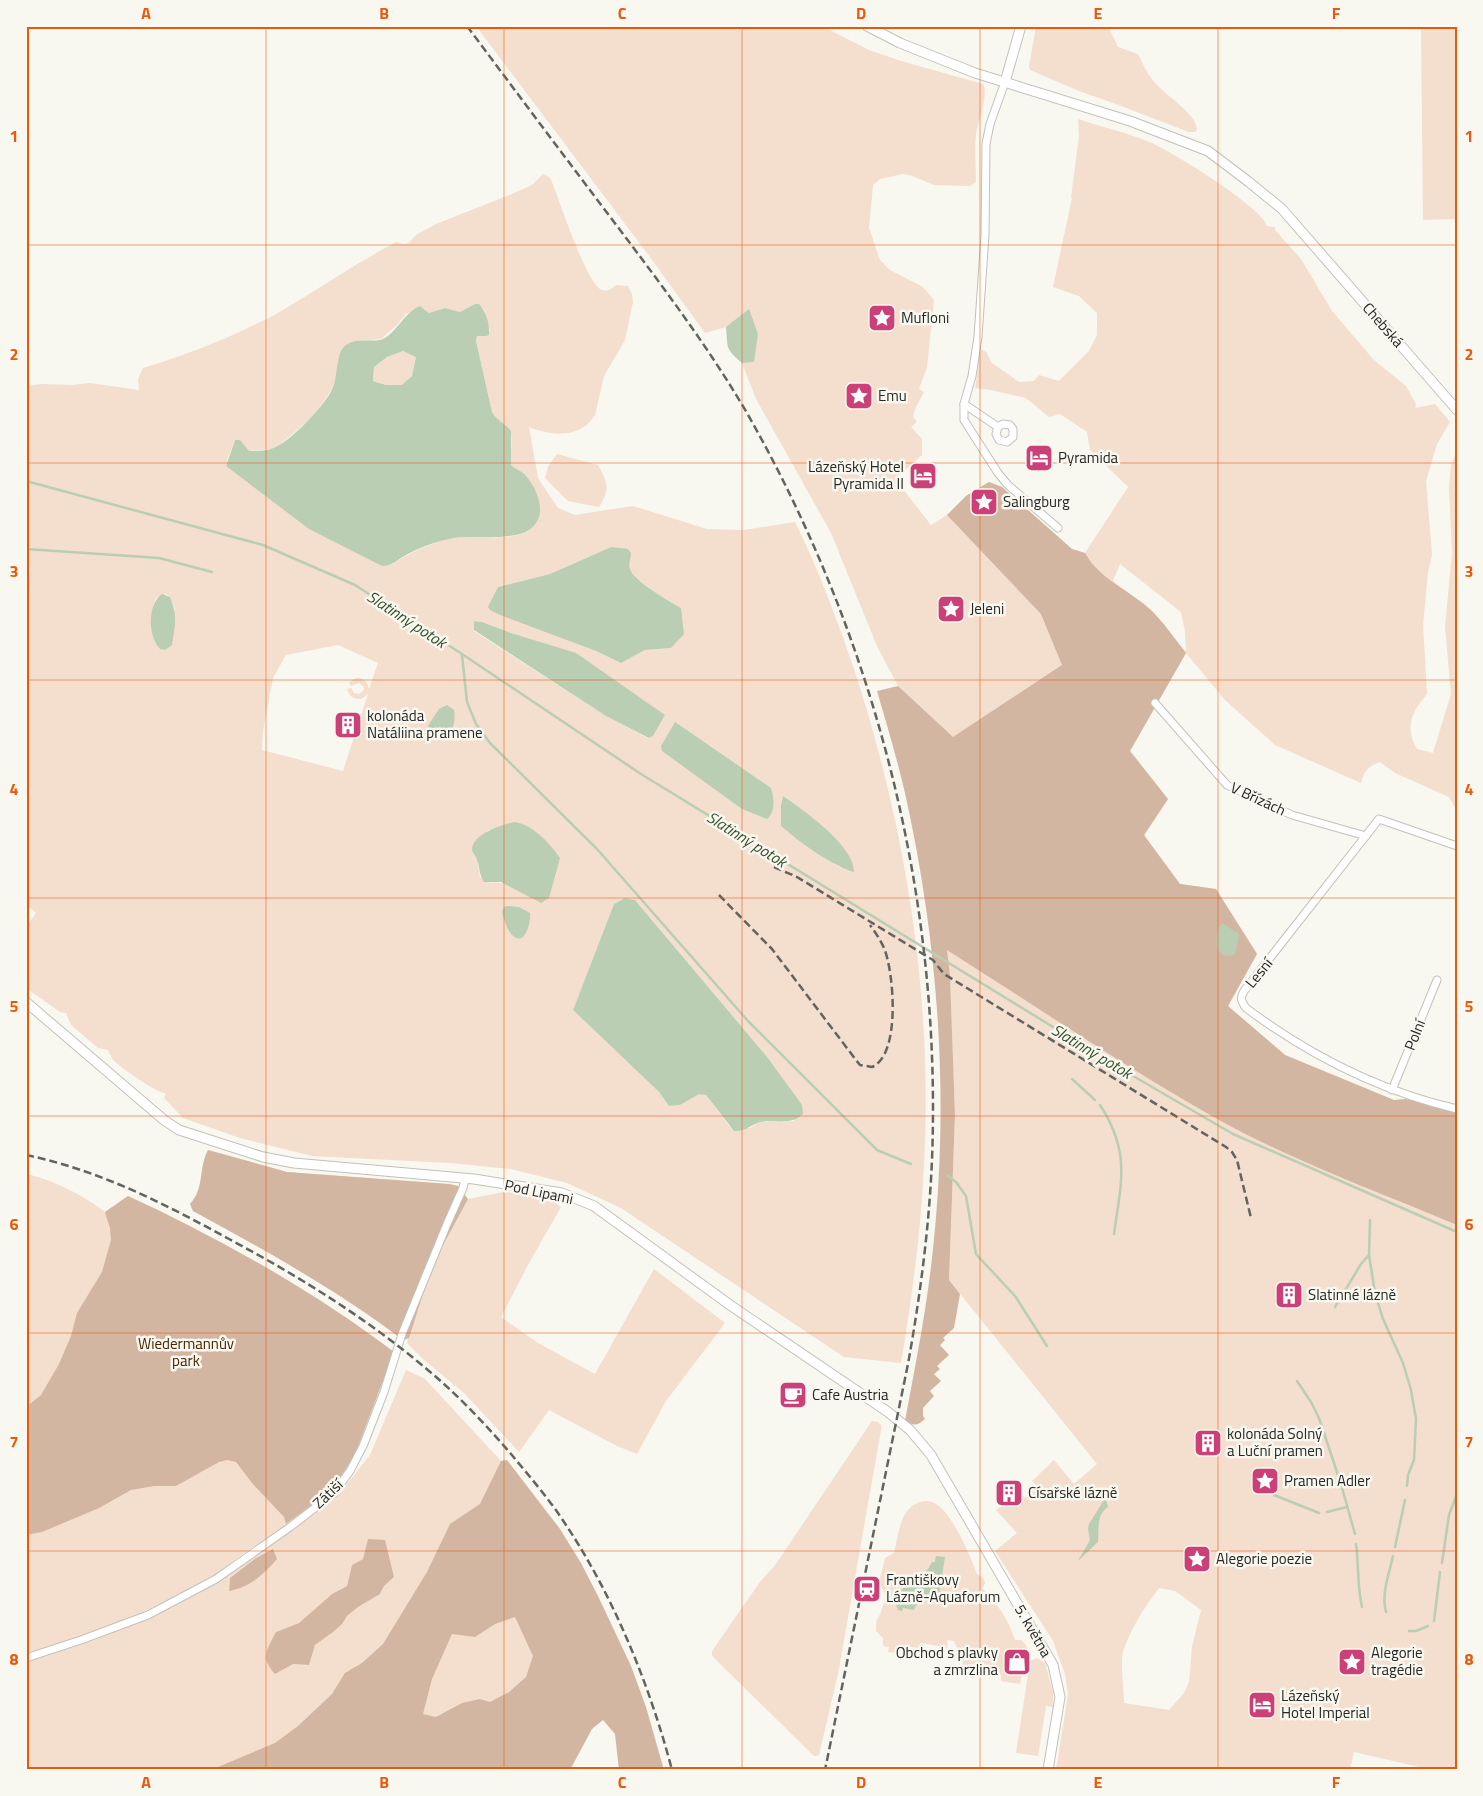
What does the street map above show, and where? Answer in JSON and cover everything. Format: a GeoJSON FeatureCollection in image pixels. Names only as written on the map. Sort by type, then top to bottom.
{"type":"FeatureCollection","features":[{"type":"Feature","properties":{"kind":"street","name":"Chebská"},"geometry":{"type":"LineString","coordinates":[[867,26],[900,44],[975,73],[1130,122],[1208,152],[1250,182],[1282,209],[1457,410]]}},
{"type":"Feature","properties":{"kind":"street"},"geometry":{"type":"LineString","coordinates":[[1021,26],[1005,82],[990,124],[986,144],[985,235],[978,337],[972,376],[964,404],[964,420],[998,473],[1015,491],[1058,528]]}},
{"type":"Feature","properties":{"kind":"street"},"geometry":{"type":"LineString","coordinates":[[964,404],[998,428]]}},
{"type":"Feature","properties":{"kind":"street","name":"V Břízách"},"geometry":{"type":"LineString","coordinates":[[1155,703],[1227,786],[1292,815],[1366,836]]}},
{"type":"Feature","properties":{"kind":"street","name":"Lesní"},"geometry":{"type":"LineString","coordinates":[[1457,846],[1379,819],[1241,996],[1242,1002],[1254,1014],[1319,1057],[1392,1090],[1434,1104],[1457,1109]]}},
{"type":"Feature","properties":{"kind":"street","name":"Polní"},"geometry":{"type":"LineString","coordinates":[[1392,1090],[1437,980]]}},
{"type":"Feature","properties":{"kind":"street","name":"Pod Lipami"},"geometry":{"type":"LineString","coordinates":[[26,1002],[164,1120],[179,1130],[256,1155],[294,1164],[465,1179],[562,1193],[594,1206],[730,1305],[888,1412],[910,1430]]}},
{"type":"Feature","properties":{"kind":"street","name":"Zátiší"},"geometry":{"type":"LineString","coordinates":[[26,1658],[82,1640],[148,1615],[199,1588],[223,1574],[332,1494],[350,1471],[362,1446],[384,1392],[402,1334],[463,1188],[465,1179]]}},
{"type":"Feature","properties":{"kind":"street","name":"5. května"},"geometry":{"type":"LineString","coordinates":[[910,1430],[922,1443],[941,1471],[989,1558],[1053,1665],[1060,1697],[1048,1770]]}},
{"type":"Feature","properties":{"kind":"green space"},"geometry":{"type":"Polygon","coordinates":[[[476,26],[822,26],[869,50],[983,84],[985,95],[975,140],[976,182],[970,186],[934,185],[903,174],[880,179],[873,185],[869,228],[880,260],[890,270],[923,287],[934,300],[927,367],[919,389],[924,392],[913,417],[917,422],[911,427],[922,439],[922,455],[895,479],[931,525],[947,515],[966,496],[989,482],[1002,487],[1072,549],[1085,553],[1128,487],[1090,450],[1087,432],[1060,414],[1049,417],[1026,398],[975,388],[981,349],[986,352],[992,363],[1019,382],[1034,381],[1039,375],[1059,381],[1089,351],[1097,335],[1097,313],[1079,296],[1053,287],[1072,198],[1079,136],[1078,119],[1152,143],[1196,168],[1250,206],[1267,226],[1275,227],[1275,230],[1301,259],[1332,311],[1374,360],[1406,386],[1416,404],[1415,408],[1435,404],[1450,422],[1437,444],[1426,481],[1432,555],[1428,572],[1423,625],[1427,694],[1417,707],[1410,727],[1417,749],[1433,753],[1451,694],[1445,627],[1452,553],[1449,487],[1451,465],[1457,451],[1457,811],[1449,797],[1395,773],[1380,762],[1367,769],[1361,783],[1275,745],[1225,700],[1186,653],[1130,751],[1168,799],[1144,836],[1180,884],[1216,889],[1257,954],[1228,1006],[1285,1055],[1394,1100],[1406,1099],[1457,1113],[1457,1770],[1432,1770],[1354,1752],[1350,1770],[1056,1770],[1068,1695],[1065,1674],[1053,1641],[995,1551],[1017,1533],[996,1510],[1020,1492],[1025,1498],[1038,1487],[1032,1481],[1054,1460],[1074,1484],[1097,1464],[949,1280],[955,1116],[950,975],[929,836],[901,740],[898,686],[877,646],[831,533],[756,399],[742,363],[754,362],[749,310],[726,327],[705,333],[476,26]],[[1120,564],[1113,581],[1152,611],[1186,652],[1181,612],[1120,564]],[[1159,1588],[1134,1627],[1123,1652],[1124,1703],[1169,1710],[1184,1693],[1189,1682],[1192,1647],[1201,1610],[1175,1591],[1159,1588]]]}},
{"type":"Feature","properties":{"kind":"green space"},"geometry":{"type":"Polygon","coordinates":[[[1036,26],[1108,26],[1118,47],[1138,54],[1153,81],[1187,112],[1196,124],[1197,130],[1189,132],[1079,91],[1030,70],[1036,26]]]}},
{"type":"Feature","properties":{"kind":"green space"},"geometry":{"type":"Polygon","coordinates":[[[1421,26],[1457,26],[1457,219],[1423,220],[1421,26]]]}},
{"type":"Feature","properties":{"kind":"green space"},"geometry":{"type":"Polygon","coordinates":[[[543,174],[549,177],[588,273],[602,290],[610,289],[616,285],[628,286],[633,302],[625,340],[604,376],[595,415],[589,423],[573,432],[565,433],[546,432],[529,427],[538,478],[558,508],[575,515],[633,506],[707,529],[744,530],[795,522],[826,593],[853,666],[888,788],[901,850],[912,912],[924,1038],[926,1102],[923,1190],[916,1264],[901,1363],[844,1357],[621,1208],[567,1183],[511,1169],[450,1163],[312,1156],[240,1138],[183,1118],[164,1098],[166,1093],[148,1085],[123,1068],[113,1060],[108,1050],[98,1048],[71,1025],[66,1013],[60,1012],[26,988],[26,921],[29,923],[36,913],[30,908],[26,909],[26,386],[90,383],[139,390],[138,379],[143,368],[200,349],[240,332],[275,315],[396,242],[409,243],[416,235],[436,224],[532,185],[543,174]],[[475,304],[460,312],[445,308],[429,313],[423,308],[406,314],[381,339],[357,341],[341,352],[334,386],[313,417],[279,445],[271,449],[248,451],[240,440],[235,440],[226,466],[393,564],[419,549],[448,539],[458,537],[505,537],[526,532],[535,525],[539,516],[519,470],[511,465],[511,434],[492,412],[476,341],[477,336],[486,336],[490,331],[484,310],[475,304]],[[611,547],[550,574],[498,587],[490,610],[596,651],[621,663],[645,650],[671,648],[681,609],[653,591],[633,574],[629,565],[631,553],[611,547]],[[166,594],[156,598],[152,632],[160,649],[175,609],[170,597],[166,594]],[[474,621],[474,631],[606,716],[648,738],[653,736],[665,715],[514,634],[482,622],[474,621]],[[338,645],[286,655],[273,678],[263,731],[262,750],[343,771],[368,694],[361,699],[354,698],[347,689],[351,688],[354,693],[359,694],[364,690],[363,686],[359,683],[351,686],[349,683],[352,680],[361,678],[366,682],[369,689],[378,663],[338,645]],[[782,819],[781,826],[842,869],[782,819]],[[514,822],[487,831],[473,853],[477,860],[480,877],[490,883],[502,883],[514,887],[536,901],[560,858],[545,841],[514,822]],[[625,898],[614,904],[573,1010],[659,1092],[669,1106],[680,1105],[699,1093],[706,1095],[729,1126],[750,1128],[760,1122],[794,1121],[780,1075],[768,1058],[635,900],[625,898]]]}},
{"type":"Feature","properties":{"kind":"green space"},"geometry":{"type":"Polygon","coordinates":[[[403,351],[416,356],[412,376],[403,386],[386,385],[373,381],[374,367],[387,357],[403,351]]]}},
{"type":"Feature","properties":{"kind":"green space"},"geometry":{"type":"Polygon","coordinates":[[[557,454],[598,465],[606,482],[605,496],[599,507],[568,501],[545,478],[548,467],[557,454]]]}},
{"type":"Feature","properties":{"kind":"green space"},"geometry":{"type":"Polygon","coordinates":[[[989,482],[1002,487],[1072,549],[1085,553],[1107,578],[1152,611],[1186,653],[1130,751],[1168,799],[1144,835],[1180,884],[1216,889],[1257,954],[1228,1006],[1285,1055],[1394,1100],[1406,1099],[1457,1113],[1457,1225],[1305,1162],[1217,1119],[1115,1058],[947,950],[950,975],[955,1115],[949,1280],[960,1294],[954,1328],[943,1338],[945,1340],[940,1345],[949,1355],[937,1366],[940,1369],[934,1374],[941,1381],[930,1391],[934,1396],[923,1408],[925,1419],[918,1424],[913,1424],[905,1421],[927,1299],[937,1200],[940,1141],[938,1024],[926,908],[917,851],[902,780],[877,691],[898,686],[953,737],[1062,665],[1041,614],[947,515],[966,496],[989,482]]]}},
{"type":"Feature","properties":{"kind":"green space"},"geometry":{"type":"Polygon","coordinates":[[[208,1150],[287,1172],[449,1184],[458,1186],[468,1199],[504,1192],[545,1196],[561,1207],[501,1317],[538,1343],[595,1374],[654,1269],[725,1323],[666,1401],[637,1454],[617,1446],[549,1410],[519,1452],[463,1392],[423,1359],[407,1343],[408,1338],[403,1340],[327,1287],[193,1211],[190,1204],[195,1198],[200,1185],[203,1164],[208,1150]]]}},
{"type":"Feature","properties":{"kind":"green space"},"geometry":{"type":"Polygon","coordinates":[[[208,1150],[287,1172],[458,1186],[468,1199],[442,1247],[422,1297],[409,1338],[403,1340],[327,1287],[193,1211],[190,1204],[195,1198],[200,1185],[203,1164],[208,1150]]]}},
{"type":"Feature","properties":{"kind":"green space"},"geometry":{"type":"Polygon","coordinates":[[[26,1174],[36,1176],[67,1189],[105,1212],[128,1196],[197,1230],[265,1267],[363,1329],[394,1352],[381,1384],[284,1527],[216,1574],[192,1588],[96,1633],[32,1653],[30,1661],[95,1640],[170,1608],[193,1596],[301,1524],[339,1494],[370,1455],[406,1370],[425,1379],[501,1461],[556,1770],[26,1770],[26,1174]],[[273,1549],[256,1558],[230,1578],[229,1591],[273,1549]],[[363,1559],[352,1565],[347,1586],[332,1594],[299,1623],[276,1632],[293,1664],[309,1665],[315,1645],[333,1632],[358,1607],[380,1594],[384,1586],[394,1577],[363,1559]]]}},
{"type":"Feature","properties":{"kind":"green space","name":"Wiedermannův park"},"geometry":{"type":"Polygon","coordinates":[[[128,1196],[197,1230],[265,1267],[363,1329],[394,1352],[354,1457],[330,1492],[286,1524],[284,1517],[252,1483],[236,1462],[227,1460],[219,1462],[176,1486],[154,1486],[131,1490],[99,1508],[42,1532],[26,1535],[26,1407],[41,1395],[59,1364],[71,1336],[77,1313],[102,1272],[111,1240],[110,1228],[105,1212],[128,1196]]]}},
{"type":"Feature","properties":{"kind":"green space"},"geometry":{"type":"Polygon","coordinates":[[[872,1421],[878,1422],[881,1425],[881,1430],[838,1674],[819,1755],[814,1756],[717,1661],[712,1655],[712,1651],[760,1582],[776,1564],[872,1421]]]}},
{"type":"Feature","properties":{"kind":"green space"},"geometry":{"type":"Polygon","coordinates":[[[507,1460],[560,1529],[581,1563],[631,1666],[646,1707],[664,1770],[619,1770],[615,1734],[603,1720],[592,1729],[570,1770],[211,1770],[275,1743],[298,1726],[332,1694],[345,1673],[362,1663],[383,1644],[427,1572],[450,1524],[480,1504],[501,1461],[507,1460]],[[515,1617],[495,1624],[475,1637],[452,1634],[432,1679],[423,1714],[436,1717],[462,1703],[480,1699],[490,1702],[509,1692],[526,1677],[533,1656],[515,1617]]]}},
{"type":"Feature","properties":{"kind":"green space"},"geometry":{"type":"Polygon","coordinates":[[[925,1501],[936,1504],[948,1516],[966,1547],[977,1574],[983,1578],[985,1583],[982,1588],[1002,1612],[1015,1640],[1021,1640],[1026,1645],[1027,1649],[1024,1654],[1016,1659],[1024,1661],[1020,1684],[1001,1681],[1001,1675],[962,1669],[964,1653],[957,1648],[954,1641],[947,1640],[948,1648],[921,1643],[920,1648],[903,1646],[902,1649],[898,1649],[897,1653],[888,1652],[889,1647],[883,1646],[883,1638],[876,1631],[876,1622],[886,1596],[879,1583],[885,1558],[894,1553],[899,1529],[906,1513],[917,1503],[925,1501]]]}},
{"type":"Feature","properties":{"kind":"green space"},"geometry":{"type":"Polygon","coordinates":[[[368,1539],[385,1540],[394,1577],[384,1586],[380,1594],[358,1607],[333,1632],[315,1645],[309,1665],[293,1664],[275,1674],[270,1668],[266,1653],[276,1632],[299,1623],[332,1594],[347,1586],[352,1565],[363,1559],[368,1539]]]}},
{"type":"Feature","properties":{"kind":"green space"},"geometry":{"type":"Polygon","coordinates":[[[273,1549],[277,1559],[267,1570],[256,1580],[243,1587],[229,1591],[230,1578],[256,1558],[273,1549]]]}},
{"type":"Feature","properties":{"kind":"green space"},"geometry":{"type":"Polygon","coordinates":[[[1037,1658],[1045,1663],[1053,1692],[1053,1707],[1046,1706],[1038,1756],[1016,1753],[1030,1661],[1037,1658]]]}},
{"type":"Feature","properties":{"kind":"shaded area"},"geometry":{"type":"Polygon","coordinates":[[[475,304],[479,304],[487,318],[489,335],[477,336],[476,341],[492,412],[511,431],[511,465],[523,473],[529,480],[539,503],[540,512],[536,523],[528,531],[502,537],[460,537],[444,540],[421,548],[392,564],[382,566],[309,529],[226,466],[235,440],[240,440],[249,451],[263,451],[279,445],[298,431],[316,412],[330,393],[334,385],[339,355],[343,348],[351,342],[385,338],[414,309],[420,306],[429,313],[445,308],[460,312],[475,304]],[[403,351],[387,357],[374,367],[373,381],[386,385],[402,385],[412,376],[416,357],[403,351]]]}},
{"type":"Feature","properties":{"kind":"shaded area"},"geometry":{"type":"Polygon","coordinates":[[[749,309],[758,334],[754,362],[742,363],[728,348],[726,327],[749,309]]]}},
{"type":"Feature","properties":{"kind":"shaded area"},"geometry":{"type":"Polygon","coordinates":[[[611,547],[628,549],[631,553],[629,567],[633,574],[653,591],[681,608],[684,634],[671,648],[645,650],[621,663],[596,651],[500,615],[488,607],[498,587],[550,574],[611,547]]]}},
{"type":"Feature","properties":{"kind":"shaded area"},"geometry":{"type":"Polygon","coordinates":[[[162,594],[170,597],[175,616],[172,645],[165,650],[160,649],[156,644],[151,629],[154,605],[162,594]]]}},
{"type":"Feature","properties":{"kind":"shaded area"},"geometry":{"type":"Polygon","coordinates":[[[474,621],[576,653],[665,715],[653,736],[649,738],[606,716],[474,630],[474,621]]]}},
{"type":"Feature","properties":{"kind":"shaded area"},"geometry":{"type":"Polygon","coordinates":[[[447,705],[454,710],[453,726],[450,733],[444,739],[437,739],[432,736],[428,726],[439,709],[447,705]]]}},
{"type":"Feature","properties":{"kind":"shaded area"},"geometry":{"type":"Polygon","coordinates":[[[675,722],[771,788],[773,808],[767,819],[742,809],[662,751],[661,746],[675,722]]]}},
{"type":"Feature","properties":{"kind":"shaded area"},"geometry":{"type":"Polygon","coordinates":[[[783,796],[815,819],[837,840],[852,862],[854,872],[835,864],[781,826],[783,796]]]}},
{"type":"Feature","properties":{"kind":"shaded area"},"geometry":{"type":"Polygon","coordinates":[[[514,822],[534,830],[551,846],[560,858],[549,898],[541,903],[501,882],[484,882],[472,850],[474,843],[483,834],[514,822]]]}},
{"type":"Feature","properties":{"kind":"shaded area"},"geometry":{"type":"Polygon","coordinates":[[[625,898],[635,900],[768,1058],[802,1105],[803,1114],[793,1120],[760,1122],[745,1129],[734,1131],[706,1095],[699,1094],[680,1105],[669,1106],[659,1092],[573,1010],[614,904],[625,898]]]}},
{"type":"Feature","properties":{"kind":"shaded area"},"geometry":{"type":"Polygon","coordinates":[[[504,907],[519,907],[530,913],[526,932],[520,938],[512,935],[507,927],[502,912],[504,907]]]}},
{"type":"Feature","properties":{"kind":"shaded area"},"geometry":{"type":"Polygon","coordinates":[[[1222,923],[1239,934],[1235,955],[1226,956],[1218,951],[1218,930],[1222,923]]]}},
{"type":"Feature","properties":{"kind":"shaded area"},"geometry":{"type":"Polygon","coordinates":[[[1104,1500],[1106,1500],[1108,1507],[1100,1518],[1098,1542],[1078,1561],[1090,1540],[1089,1524],[1104,1500]]]}},
{"type":"Feature","properties":{"kind":"shaded area"},"geometry":{"type":"Polygon","coordinates":[[[936,1556],[945,1557],[938,1603],[924,1601],[918,1604],[914,1610],[903,1608],[902,1611],[898,1610],[896,1599],[898,1594],[923,1575],[932,1562],[935,1562],[936,1556]]]}},
{"type":"Feature","properties":{"kind":"waterway","name":"Slatinný potok"},"geometry":{"type":"LineString","coordinates":[[26,481],[263,545],[355,585],[641,774],[1128,1073],[1233,1134],[1457,1232]]}},
{"type":"Feature","properties":{"kind":"waterway"},"geometry":{"type":"LineString","coordinates":[[26,549],[159,558],[212,572]]}},
{"type":"Feature","properties":{"kind":"waterway"},"geometry":{"type":"LineString","coordinates":[[462,655],[467,702],[476,724],[490,743],[597,849],[748,1021],[877,1150],[911,1164]]}},
{"type":"Feature","properties":{"kind":"waterway"},"geometry":{"type":"LineString","coordinates":[[1072,1079],[1095,1100]]}},
{"type":"Feature","properties":{"kind":"waterway"},"geometry":{"type":"LineString","coordinates":[[1100,1105],[1110,1122],[1120,1153],[1121,1183],[1114,1234]]}},
{"type":"Feature","properties":{"kind":"waterway"},"geometry":{"type":"LineString","coordinates":[[948,1176],[956,1182],[966,1196],[976,1254],[1015,1296],[1047,1346]]}},
{"type":"Feature","properties":{"kind":"waterway"},"geometry":{"type":"LineString","coordinates":[[1370,1220],[1369,1255],[1375,1293],[1383,1319],[1403,1363],[1411,1390],[1416,1419],[1414,1460],[1408,1475],[1407,1486]]}},
{"type":"Feature","properties":{"kind":"waterway"},"geometry":{"type":"LineString","coordinates":[[1335,1307],[1361,1264],[1368,1256]]}},
{"type":"Feature","properties":{"kind":"waterway"},"geometry":{"type":"LineString","coordinates":[[1297,1381],[1319,1418],[1355,1534]]}},
{"type":"Feature","properties":{"kind":"waterway"},"geometry":{"type":"LineString","coordinates":[[1442,1563],[1449,1515],[1457,1494]]}},
{"type":"Feature","properties":{"kind":"waterway"},"geometry":{"type":"LineString","coordinates":[[1274,1495],[1319,1513]]}},
{"type":"Feature","properties":{"kind":"waterway"},"geometry":{"type":"LineString","coordinates":[[1395,1547],[1405,1500]]}},
{"type":"Feature","properties":{"kind":"waterway"},"geometry":{"type":"LineString","coordinates":[[1327,1512],[1347,1507]]}},
{"type":"Feature","properties":{"kind":"waterway"},"geometry":{"type":"LineString","coordinates":[[1356,1544],[1362,1607]]}},
{"type":"Feature","properties":{"kind":"waterway"},"geometry":{"type":"LineString","coordinates":[[1386,1612],[1384,1598],[1393,1556]]}},
{"type":"Feature","properties":{"kind":"waterway"},"geometry":{"type":"LineString","coordinates":[[1434,1621],[1440,1572]]}},
{"type":"Feature","properties":{"kind":"waterway"},"geometry":{"type":"LineString","coordinates":[[1409,1631],[1416,1631],[1428,1626]]}},
{"type":"Feature","properties":{"kind":"railway"},"geometry":{"type":"LineString","coordinates":[[467,26],[681,312],[747,413],[792,500],[832,589],[865,680],[892,774],[912,869],[925,965],[932,1062],[931,1186],[920,1288],[908,1364],[825,1770]]}},
{"type":"Feature","properties":{"kind":"railway"},"geometry":{"type":"LineString","coordinates":[[774,867],[797,877],[933,960],[944,974],[1226,1147],[1237,1160],[1251,1218]]}},
{"type":"Feature","properties":{"kind":"railway"},"geometry":{"type":"LineString","coordinates":[[719,895],[772,949],[860,1065],[872,1067],[881,1059],[888,1047],[893,1012],[888,960],[884,948],[870,925]]}},
{"type":"Feature","properties":{"kind":"railway"},"geometry":{"type":"LineString","coordinates":[[26,1155],[53,1161],[131,1190],[181,1213],[255,1253],[358,1316],[406,1352],[451,1390],[492,1432],[547,1498],[600,1582],[629,1643],[653,1706],[672,1770]]}},
{"type":"Feature","properties":{"kind":"place","name":"Mufloni"},"geometry":{"type":"Point","coordinates":[882,318]}},
{"type":"Feature","properties":{"kind":"place","name":"Emu"},"geometry":{"type":"Point","coordinates":[859,396]}},
{"type":"Feature","properties":{"kind":"place","name":"Pyramida"},"geometry":{"type":"Point","coordinates":[1039,458]}},
{"type":"Feature","properties":{"kind":"place","name":"Lázeňský Hotel Pyramida II"},"geometry":{"type":"Point","coordinates":[923,476]}},
{"type":"Feature","properties":{"kind":"place","name":"Salingburg"},"geometry":{"type":"Point","coordinates":[984,502]}},
{"type":"Feature","properties":{"kind":"place","name":"Jeleni"},"geometry":{"type":"Point","coordinates":[951,609]}},
{"type":"Feature","properties":{"kind":"place","name":"kolonáda Natáliina pramene"},"geometry":{"type":"Point","coordinates":[348,725]}},
{"type":"Feature","properties":{"kind":"place","name":"Slatinné lázně"},"geometry":{"type":"Point","coordinates":[1289,1295]}},
{"type":"Feature","properties":{"kind":"place","name":"Cafe Austria"},"geometry":{"type":"Point","coordinates":[793,1395]}},
{"type":"Feature","properties":{"kind":"place","name":"kolonáda Solný a Luční pramen"},"geometry":{"type":"Point","coordinates":[1208,1443]}},
{"type":"Feature","properties":{"kind":"place","name":"Pramen Adler"},"geometry":{"type":"Point","coordinates":[1265,1481]}},
{"type":"Feature","properties":{"kind":"place","name":"Císařské lázně"},"geometry":{"type":"Point","coordinates":[1009,1493]}},
{"type":"Feature","properties":{"kind":"place","name":"Alegorie poezie"},"geometry":{"type":"Point","coordinates":[1197,1559]}},
{"type":"Feature","properties":{"kind":"place","name":"Františkovy Lázně-Aquaforum"},"geometry":{"type":"Point","coordinates":[867,1589]}},
{"type":"Feature","properties":{"kind":"place","name":"Obchod s plavky a zmrzlina"},"geometry":{"type":"Point","coordinates":[1017,1662]}},
{"type":"Feature","properties":{"kind":"place","name":"Alegorie tragédie"},"geometry":{"type":"Point","coordinates":[1352,1662]}},
{"type":"Feature","properties":{"kind":"place","name":"Lázeňský Hotel Imperial"},"geometry":{"type":"Point","coordinates":[1262,1705]}}]}
